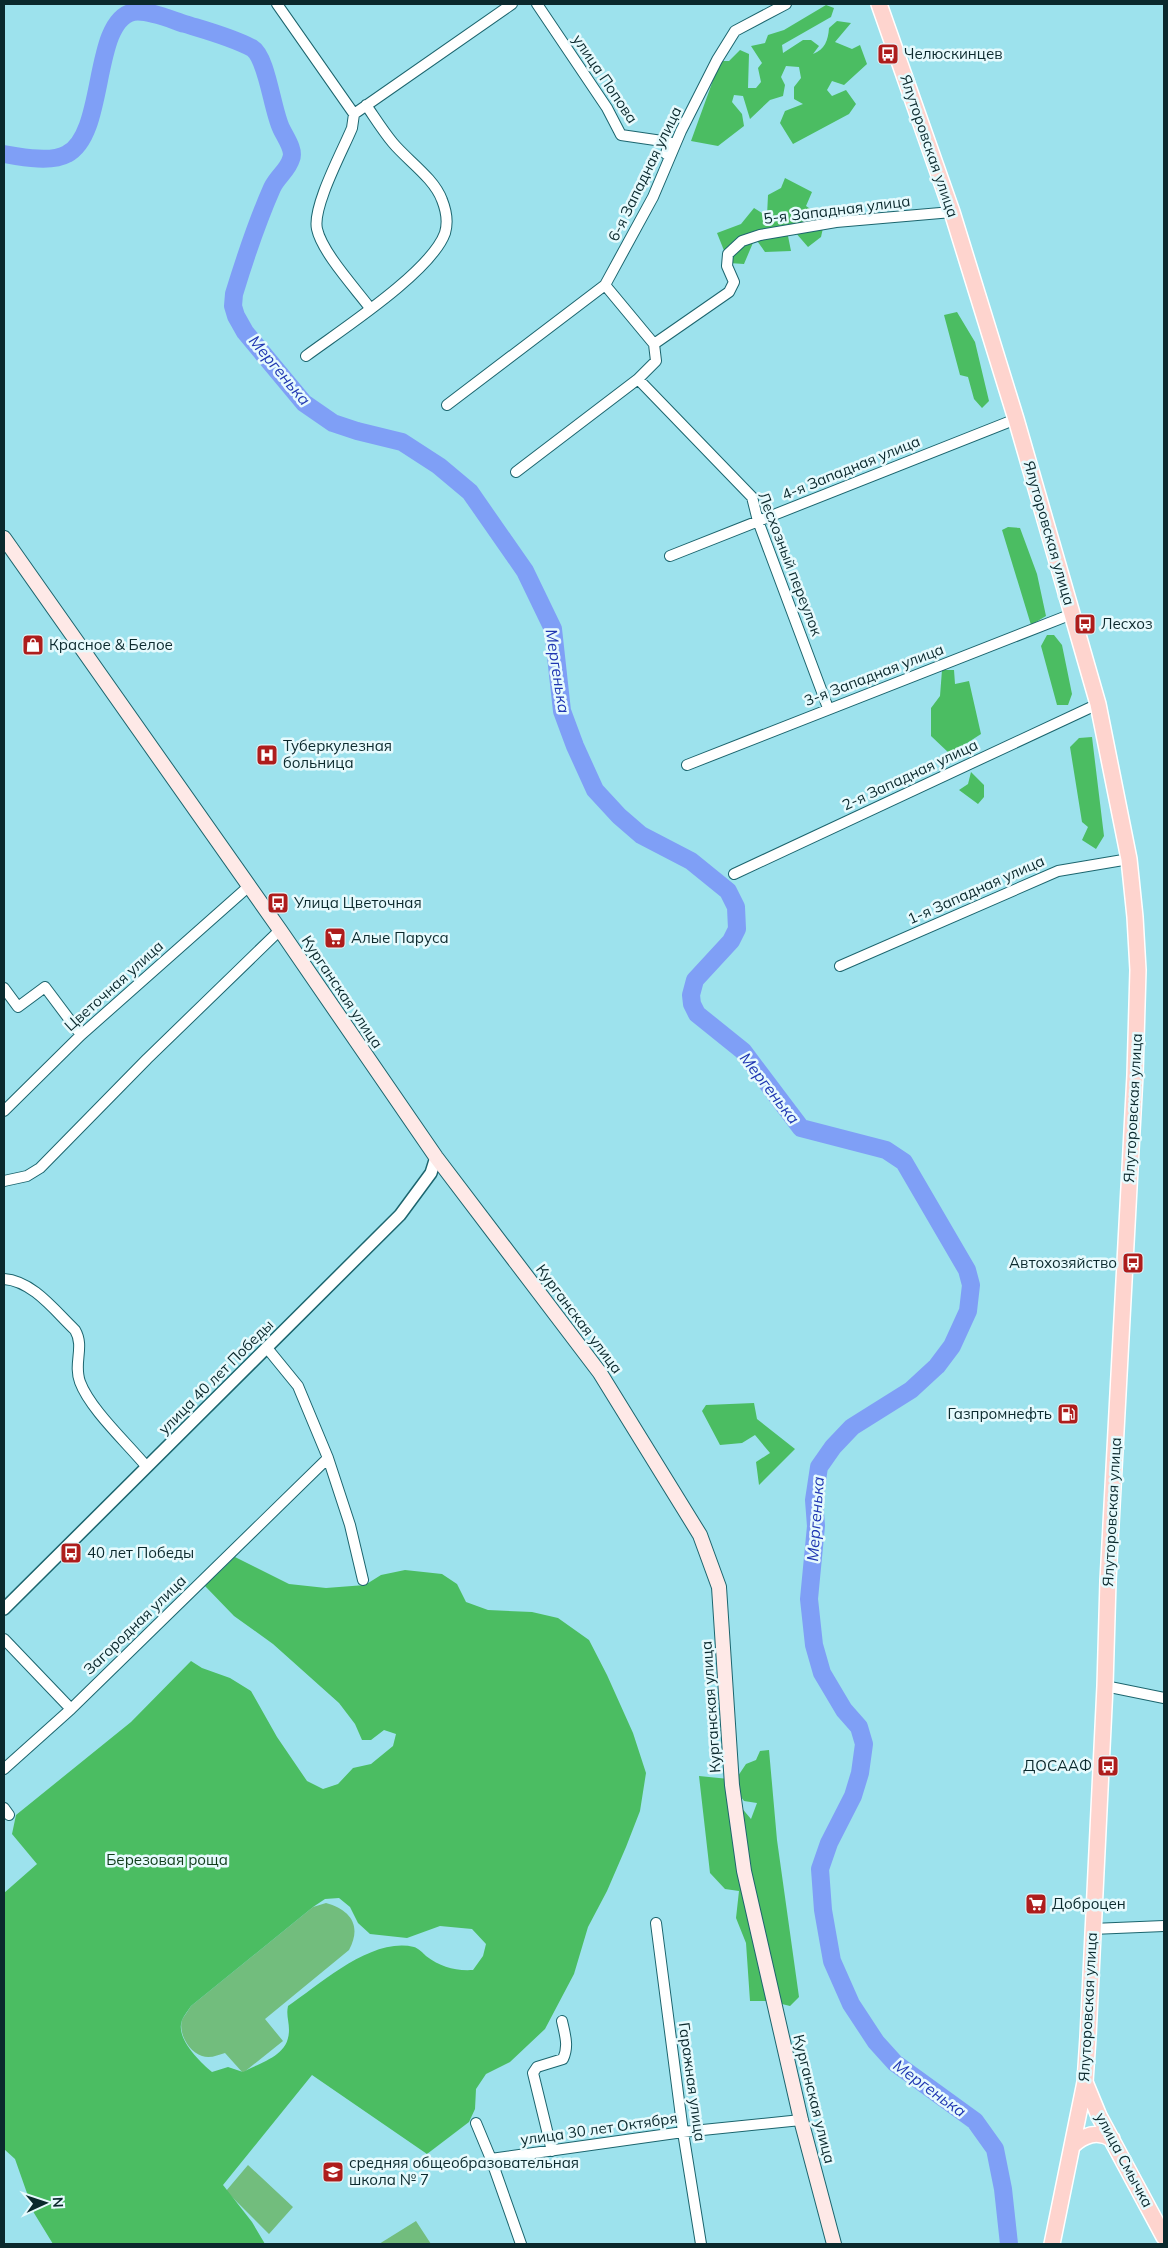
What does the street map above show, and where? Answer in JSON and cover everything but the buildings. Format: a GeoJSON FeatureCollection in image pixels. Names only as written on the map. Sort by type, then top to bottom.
{"type":"FeatureCollection","features":[{"type":"Feature","properties":{"kind":"main road","name":"Ялуторовская улица"},"geometry":{"type":"LineString","coordinates":[[879,4],[952,212],[1016,419],[1098,704],[1129,859],[1136,918],[1138,961],[1137,1022],[1108,1581],[1105,1686],[1085,2082],[1052,2244]]}},
{"type":"Feature","properties":{"kind":"main road","name":"Курганская улица"},"geometry":{"type":"LineString","coordinates":[[5,542],[280,930],[436,1157],[600,1373],[700,1535],[719,1587],[732,1785],[744,1872],[801,2120],[834,2244]]}},
{"type":"Feature","properties":{"kind":"main road","name":"улица Смычка"},"geometry":{"type":"LineString","coordinates":[[1085,2082],[1112,2139],[1164,2237]]}},
{"type":"Feature","properties":{"kind":"main road"},"geometry":{"type":"LineString","coordinates":[[1072,2146],[1087,2136],[1095,2134],[1102,2134],[1112,2139]]}},
{"type":"Feature","properties":{"kind":"street"},"geometry":{"type":"LineString","coordinates":[[278,4],[354,114],[352,128],[318,210],[316,228],[324,246],[370,308]]}},
{"type":"Feature","properties":{"kind":"street"},"geometry":{"type":"LineString","coordinates":[[354,114],[512,4]]}},
{"type":"Feature","properties":{"kind":"street","name":"улица Попова"},"geometry":{"type":"LineString","coordinates":[[537,4],[607,108],[621,135],[669,142],[653,197]]}},
{"type":"Feature","properties":{"kind":"street","name":"6-я Западная улица"},"geometry":{"type":"LineString","coordinates":[[447,405],[605,285],[653,197],[681,131],[717,60],[735,31],[786,4]]}},
{"type":"Feature","properties":{"kind":"street"},"geometry":{"type":"LineString","coordinates":[[306,356],[408,279],[434,253],[445,233],[446,217],[442,198],[422,172],[391,141],[366,105]]}},
{"type":"Feature","properties":{"kind":"street","name":"5-я Западная улица"},"geometry":{"type":"LineString","coordinates":[[654,344],[730,292],[734,282],[727,266],[728,254],[742,240],[760,235],[836,222],[952,212]]}},
{"type":"Feature","properties":{"kind":"street"},"geometry":{"type":"LineString","coordinates":[[516,472],[638,379],[656,361],[654,344],[605,285]]}},
{"type":"Feature","properties":{"kind":"street","name":"Лесхозный переулок"},"geometry":{"type":"LineString","coordinates":[[638,379],[752,497],[758,520],[828,708]]}},
{"type":"Feature","properties":{"kind":"street","name":"4-я Западная улица"},"geometry":{"type":"LineString","coordinates":[[670,556],[1016,419]]}},
{"type":"Feature","properties":{"kind":"street","name":"3-я Западная улица"},"geometry":{"type":"LineString","coordinates":[[687,765],[828,708],[1072,614]]}},
{"type":"Feature","properties":{"kind":"street","name":"2-я Западная улица"},"geometry":{"type":"LineString","coordinates":[[734,874],[1098,704]]}},
{"type":"Feature","properties":{"kind":"street","name":"1-я Западная улица"},"geometry":{"type":"LineString","coordinates":[[840,966],[1058,871],[1129,859]]}},
{"type":"Feature","properties":{"kind":"street","name":"Цветочная улица"},"geometry":{"type":"LineString","coordinates":[[4,1111],[81,1035],[248,887]]}},
{"type":"Feature","properties":{"kind":"street"},"geometry":{"type":"LineString","coordinates":[[4,1181],[27,1176],[40,1168],[147,1059],[280,930]]}},
{"type":"Feature","properties":{"kind":"street"},"geometry":{"type":"LineString","coordinates":[[4,988],[18,1006],[45,987],[81,1035]]}},
{"type":"Feature","properties":{"kind":"street","name":"улица 40 лет Победы"},"geometry":{"type":"LineString","coordinates":[[4,1609],[400,1214],[431,1173],[436,1157]]}},
{"type":"Feature","properties":{"kind":"street"},"geometry":{"type":"LineString","coordinates":[[4,1279],[20,1283],[31,1289],[75,1330],[80,1338],[76,1371],[89,1401],[146,1466]]}},
{"type":"Feature","properties":{"kind":"street"},"geometry":{"type":"LineString","coordinates":[[266,1348],[298,1386],[328,1458],[350,1525],[363,1580]]}},
{"type":"Feature","properties":{"kind":"street","name":"Загородная улица"},"geometry":{"type":"LineString","coordinates":[[4,1769],[71,1709],[328,1458]]}},
{"type":"Feature","properties":{"kind":"street"},"geometry":{"type":"LineString","coordinates":[[4,1639],[71,1709]]}},
{"type":"Feature","properties":{"kind":"street"},"geometry":{"type":"LineString","coordinates":[[1105,1686],[1164,1698]]}},
{"type":"Feature","properties":{"kind":"street","name":"Гаражная улица"},"geometry":{"type":"LineString","coordinates":[[656,1923],[683,2132],[701,2244]]}},
{"type":"Feature","properties":{"kind":"street"},"geometry":{"type":"LineString","coordinates":[[1092,1929],[1164,1926]]}},
{"type":"Feature","properties":{"kind":"street"},"geometry":{"type":"LineString","coordinates":[[552,2150],[533,2073],[537,2067],[562,2059],[566,2052],[567,2042],[562,2021]]}},
{"type":"Feature","properties":{"kind":"street","name":"улица 30 лет Октября"},"geometry":{"type":"LineString","coordinates":[[491,2159],[683,2132],[801,2120]]}},
{"type":"Feature","properties":{"kind":"street"},"geometry":{"type":"LineString","coordinates":[[476,2123],[491,2159],[521,2244]]}},
{"type":"Feature","properties":{"kind":"green space"},"geometry":{"type":"Polygon","coordinates":[[[826,5],[834,8],[831,17],[782,45],[783,53],[803,40],[811,40],[819,46],[813,54],[823,47],[827,41],[829,28],[837,21],[851,23],[835,42],[852,49],[860,45],[867,64],[844,85],[832,81],[827,90],[832,96],[846,90],[856,104],[849,114],[793,144],[780,123],[785,111],[803,104],[794,99],[794,87],[801,78],[799,67],[786,66],[781,77],[785,85],[783,96],[770,100],[750,119],[743,96],[734,95],[732,102],[742,114],[744,126],[718,146],[691,141],[720,61],[729,61],[740,50],[749,54],[748,88],[756,88],[761,82],[758,68],[762,63],[751,46],[765,43],[768,35],[784,30],[826,5]]]}},
{"type":"Feature","properties":{"kind":"green space"},"geometry":{"type":"Polygon","coordinates":[[[785,178],[812,192],[806,206],[825,219],[821,237],[808,247],[795,232],[788,236],[791,251],[765,252],[755,238],[744,264],[729,263],[717,233],[741,224],[754,208],[767,216],[768,195],[781,188],[785,178]]]}},
{"type":"Feature","properties":{"kind":"green space"},"geometry":{"type":"Polygon","coordinates":[[[957,312],[975,342],[989,401],[982,408],[974,399],[968,377],[960,375],[944,315],[957,312]]]}},
{"type":"Feature","properties":{"kind":"green space"},"geometry":{"type":"Polygon","coordinates":[[[1008,527],[1020,528],[1037,574],[1046,616],[1031,625],[1002,530],[1008,527]]]}},
{"type":"Feature","properties":{"kind":"green space"},"geometry":{"type":"Polygon","coordinates":[[[1047,635],[1054,635],[1062,645],[1072,694],[1068,705],[1057,705],[1041,646],[1047,635]]]}},
{"type":"Feature","properties":{"kind":"green space"},"geometry":{"type":"Polygon","coordinates":[[[942,670],[954,670],[955,684],[969,681],[981,734],[950,754],[931,736],[931,708],[940,696],[942,670]]]}},
{"type":"Feature","properties":{"kind":"green space"},"geometry":{"type":"Polygon","coordinates":[[[1092,737],[1104,836],[1096,849],[1082,840],[1088,827],[1082,822],[1070,747],[1079,738],[1092,737]]]}},
{"type":"Feature","properties":{"kind":"green space"},"geometry":{"type":"Polygon","coordinates":[[[971,772],[984,785],[984,797],[978,804],[959,790],[968,784],[971,772]]]}},
{"type":"Feature","properties":{"kind":"green space"},"geometry":{"type":"Polygon","coordinates":[[[754,1403],[757,1419],[795,1449],[759,1485],[756,1462],[770,1453],[755,1435],[742,1443],[720,1445],[702,1411],[706,1405],[754,1403]]]}},
{"type":"Feature","properties":{"kind":"green space","name":"Березовая роща"},"geometry":{"type":"Polygon","coordinates":[[[235,1557],[289,1584],[326,1588],[365,1585],[381,1575],[405,1570],[442,1574],[457,1584],[466,1602],[488,1610],[532,1612],[558,1618],[589,1640],[633,1733],[646,1773],[640,1811],[607,1891],[588,1927],[574,1974],[545,2029],[510,2062],[486,2074],[476,2089],[475,2109],[469,2122],[427,2154],[312,2075],[223,2185],[252,2222],[265,2244],[53,2244],[34,2213],[15,2159],[4,2149],[4,1893],[37,1864],[12,1834],[16,1815],[131,1722],[191,1661],[202,1668],[230,1678],[251,1691],[277,1737],[307,1781],[323,1789],[338,1784],[353,1768],[371,1764],[393,1746],[396,1734],[384,1730],[371,1740],[362,1740],[355,1724],[339,1703],[273,1644],[234,1616],[205,1586],[235,1557]],[[339,1898],[325,1899],[191,2006],[182,2020],[182,2034],[189,2049],[212,2072],[228,2067],[243,2072],[274,2057],[285,2046],[288,2039],[288,2006],[347,1964],[364,1955],[398,1946],[414,1947],[442,1966],[466,1970],[473,1970],[483,1956],[486,1944],[472,1929],[440,1926],[407,1938],[370,1934],[358,1923],[350,1907],[339,1898]]]}},
{"type":"Feature","properties":{"kind":"green space"},"geometry":{"type":"Polygon","coordinates":[[[769,1750],[777,1840],[799,1997],[790,2006],[770,2001],[750,2001],[746,1943],[736,1918],[739,1891],[725,1889],[710,1873],[699,1776],[729,1779],[729,1793],[751,1819],[757,1803],[744,1801],[732,1785],[746,1764],[756,1760],[760,1751],[769,1750]]]}},
{"type":"Feature","properties":{"kind":"green space"},"geometry":{"type":"Polygon","coordinates":[[[326,1903],[342,1910],[352,1920],[354,1926],[353,1941],[349,1950],[265,2019],[283,2041],[243,2073],[225,2053],[208,2057],[193,2051],[183,2036],[181,2025],[191,2006],[313,1907],[326,1903]]]}},
{"type":"Feature","properties":{"kind":"green space"},"geometry":{"type":"Polygon","coordinates":[[[248,2165],[293,2207],[269,2234],[226,2191],[248,2165]]]}},
{"type":"Feature","properties":{"kind":"green space"},"geometry":{"type":"Polygon","coordinates":[[[416,2221],[431,2244],[379,2244],[416,2221]]]}},
{"type":"Feature","properties":{"kind":"waterway","name":"Мергенька"},"geometry":{"type":"LineString","coordinates":[[4,154],[45,159],[60,157],[67,154],[80,142],[88,124],[104,56],[111,35],[120,20],[133,12],[152,13],[219,35],[252,48],[257,53],[262,62],[278,119],[291,148],[292,155],[290,163],[274,184],[252,240],[234,294],[233,306],[245,332],[304,403],[333,423],[402,442],[439,466],[470,492],[525,571],[553,629],[562,711],[595,790],[619,816],[641,835],[691,861],[728,891],[736,907],[737,929],[731,941],[695,980],[691,995],[692,1004],[697,1014],[743,1051],[801,1128],[886,1150],[904,1162],[967,1270],[971,1285],[968,1311],[952,1346],[937,1366],[911,1390],[852,1427],[833,1447],[819,1467],[814,1500],[816,1526],[809,1599],[814,1645],[822,1673],[844,1710],[859,1727],[864,1744],[860,1773],[853,1796],[829,1843],[820,1869],[823,1910],[832,1961],[851,2004],[876,2042],[895,2063],[975,2121],[995,2149],[1003,2189],[1009,2244]]}},
{"type":"Feature","properties":{"kind":"place","name":"Челюскинцев"},"geometry":{"type":"Point","coordinates":[888,54]}},
{"type":"Feature","properties":{"kind":"place","name":"Лесхоз"},"geometry":{"type":"Point","coordinates":[1085,624]}},
{"type":"Feature","properties":{"kind":"place","name":"Красное & Белое"},"geometry":{"type":"Point","coordinates":[33,645]}},
{"type":"Feature","properties":{"kind":"place","name":"Туберкулезная больница"},"geometry":{"type":"Point","coordinates":[267,755]}},
{"type":"Feature","properties":{"kind":"place","name":"Улица Цветочная"},"geometry":{"type":"Point","coordinates":[278,903]}},
{"type":"Feature","properties":{"kind":"place","name":"Алые Паруса"},"geometry":{"type":"Point","coordinates":[335,938]}},
{"type":"Feature","properties":{"kind":"place","name":"Автохозяйство"},"geometry":{"type":"Point","coordinates":[1133,1263]}},
{"type":"Feature","properties":{"kind":"place","name":"Газпромнефть"},"geometry":{"type":"Point","coordinates":[1068,1414]}},
{"type":"Feature","properties":{"kind":"place","name":"40 лет Победы"},"geometry":{"type":"Point","coordinates":[71,1553]}},
{"type":"Feature","properties":{"kind":"place","name":"ДОСААФ"},"geometry":{"type":"Point","coordinates":[1108,1766]}},
{"type":"Feature","properties":{"kind":"place","name":"Доброцен"},"geometry":{"type":"Point","coordinates":[1036,1904]}},
{"type":"Feature","properties":{"kind":"place","name":"средняя общеобразовательная школа № 7"},"geometry":{"type":"Point","coordinates":[333,2172]}}]}
